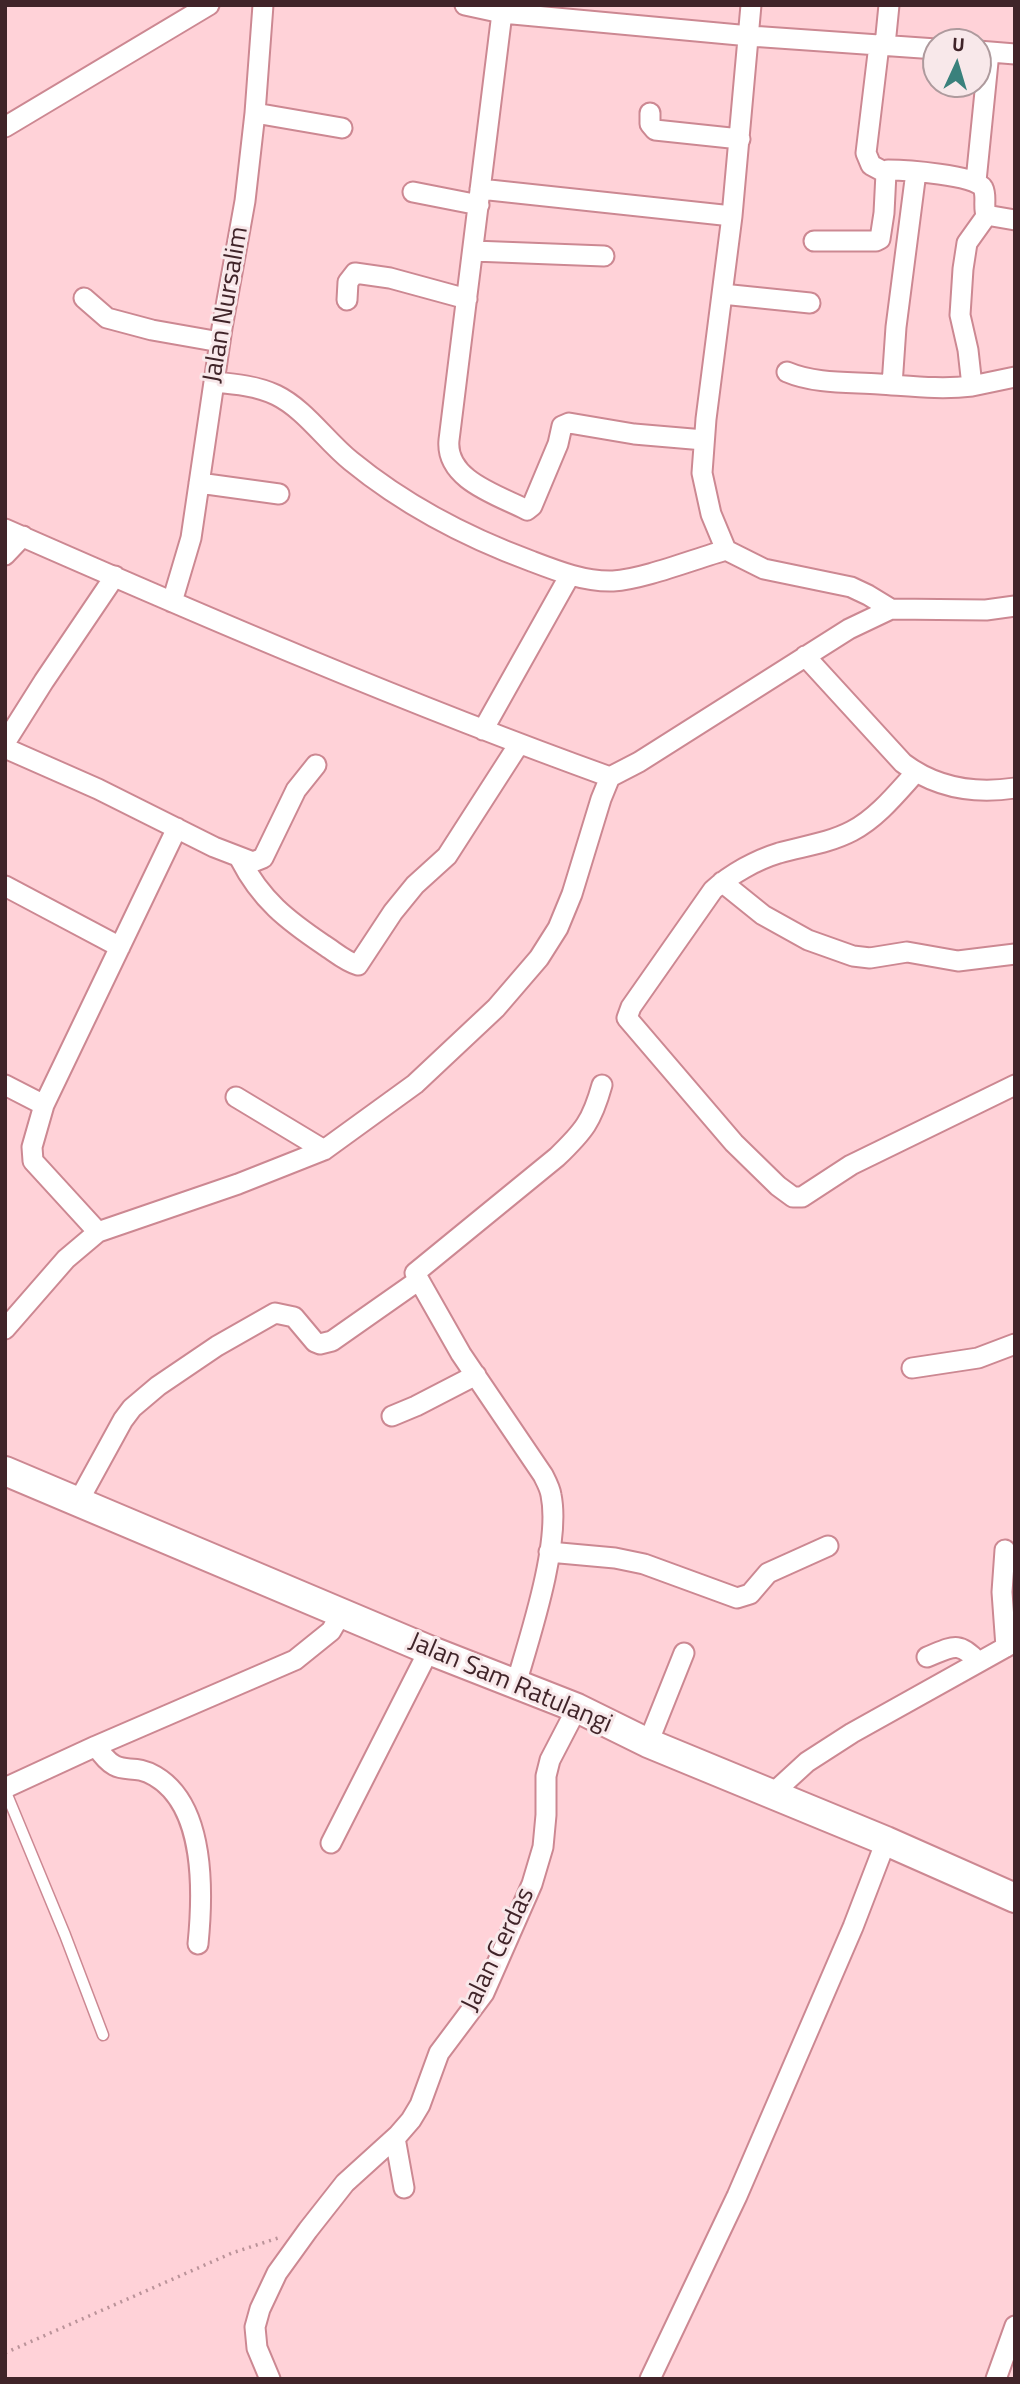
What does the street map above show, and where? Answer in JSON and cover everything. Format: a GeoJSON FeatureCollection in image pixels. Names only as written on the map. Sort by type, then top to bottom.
{"type":"FeatureCollection","features":[{"type":"Feature","properties":{"kind":"street"},"geometry":{"type":"LineString","coordinates":[[5,127],[209,5]]}},
{"type":"Feature","properties":{"kind":"street","name":"Jalan Nursalim"},"geometry":{"type":"LineString","coordinates":[[172,602],[191,538],[220,342],[245,201],[263,5]]}},
{"type":"Feature","properties":{"kind":"street"},"geometry":{"type":"LineString","coordinates":[[465,5],[502,13],[750,36],[922,47]]}},
{"type":"Feature","properties":{"kind":"street"},"geometry":{"type":"LineString","coordinates":[[751,5],[732,216],[704,440],[702,473],[711,514],[726,550],[764,569],[851,587],[891,609]]}},
{"type":"Feature","properties":{"kind":"street"},"geometry":{"type":"LineString","coordinates":[[886,173],[871,165],[866,153],[889,5]]}},
{"type":"Feature","properties":{"kind":"street"},"geometry":{"type":"LineString","coordinates":[[502,13],[449,455],[462,474],[488,491],[527,510],[530,509],[558,444],[562,426],[569,423],[634,434],[704,440]]}},
{"type":"Feature","properties":{"kind":"street"},"geometry":{"type":"LineString","coordinates":[[992,53],[1015,54]]}},
{"type":"Feature","properties":{"kind":"street"},"geometry":{"type":"LineString","coordinates":[[976,181],[981,98]]}},
{"type":"Feature","properties":{"kind":"street"},"geometry":{"type":"LineString","coordinates":[[255,113],[342,128]]}},
{"type":"Feature","properties":{"kind":"street"},"geometry":{"type":"LineString","coordinates":[[650,113],[650,124],[654,130],[740,139]]}},
{"type":"Feature","properties":{"kind":"street"},"geometry":{"type":"LineString","coordinates":[[886,173],[890,170],[916,172],[976,181],[984,189],[984,209],[987,215]]}},
{"type":"Feature","properties":{"kind":"street"},"geometry":{"type":"LineString","coordinates":[[892,385],[897,315],[916,172]]}},
{"type":"Feature","properties":{"kind":"street"},"geometry":{"type":"LineString","coordinates":[[814,241],[879,239],[884,214],[886,173]]}},
{"type":"Feature","properties":{"kind":"street"},"geometry":{"type":"LineString","coordinates":[[414,192],[732,216]]}},
{"type":"Feature","properties":{"kind":"street"},"geometry":{"type":"LineString","coordinates":[[987,215],[1015,220]]}},
{"type":"Feature","properties":{"kind":"street"},"geometry":{"type":"LineString","coordinates":[[972,386],[968,349],[960,315],[963,269],[967,243],[987,215]]}},
{"type":"Feature","properties":{"kind":"street"},"geometry":{"type":"LineString","coordinates":[[473,251],[604,256]]}},
{"type":"Feature","properties":{"kind":"street"},"geometry":{"type":"LineString","coordinates":[[347,300],[348,282],[355,273],[390,278],[467,299]]}},
{"type":"Feature","properties":{"kind":"street"},"geometry":{"type":"LineString","coordinates":[[722,294],[810,303]]}},
{"type":"Feature","properties":{"kind":"street"},"geometry":{"type":"LineString","coordinates":[[84,298],[107,318],[152,330],[220,342]]}},
{"type":"Feature","properties":{"kind":"street"},"geometry":{"type":"LineString","coordinates":[[787,372],[807,378],[956,388],[1015,377]]}},
{"type":"Feature","properties":{"kind":"street"},"geometry":{"type":"LineString","coordinates":[[214,383],[242,385],[278,396],[294,407],[350,461],[407,503],[493,547],[570,575],[613,581],[726,550]]}},
{"type":"Feature","properties":{"kind":"street"},"geometry":{"type":"LineString","coordinates":[[199,483],[279,494]]}},
{"type":"Feature","properties":{"kind":"street"},"geometry":{"type":"LineString","coordinates":[[5,555],[14,533],[172,602],[483,730],[610,777]]}},
{"type":"Feature","properties":{"kind":"street"},"geometry":{"type":"LineString","coordinates":[[483,730],[570,575]]}},
{"type":"Feature","properties":{"kind":"street"},"geometry":{"type":"LineString","coordinates":[[5,743],[115,576]]}},
{"type":"Feature","properties":{"kind":"street"},"geometry":{"type":"LineString","coordinates":[[5,1329],[66,1259],[98,1231],[238,1184],[324,1150],[415,1084],[496,1008],[539,958],[558,928],[572,894],[610,777],[639,762],[849,629],[891,609],[913,607],[986,610],[1015,606]]}},
{"type":"Feature","properties":{"kind":"street"},"geometry":{"type":"LineString","coordinates":[[805,656],[904,763],[916,772],[939,783],[961,788],[993,791],[1015,788]]}},
{"type":"Feature","properties":{"kind":"street"},"geometry":{"type":"LineString","coordinates":[[240,859],[252,883],[284,917],[331,950],[358,965],[393,912],[415,885],[447,856],[519,744]]}},
{"type":"Feature","properties":{"kind":"street"},"geometry":{"type":"LineString","coordinates":[[5,748],[98,789],[240,859],[253,862],[263,858],[296,790],[316,765]]}},
{"type":"Feature","properties":{"kind":"street"},"geometry":{"type":"LineString","coordinates":[[916,772],[890,801],[855,830],[821,844],[778,854],[722,882],[704,900],[631,1007],[627,1018],[734,1143],[790,1195],[802,1197],[851,1165],[1015,1085]]}},
{"type":"Feature","properties":{"kind":"street"},"geometry":{"type":"LineString","coordinates":[[98,1231],[33,1161],[32,1147],[44,1105],[177,828]]}},
{"type":"Feature","properties":{"kind":"street"},"geometry":{"type":"LineString","coordinates":[[722,882],[763,915],[808,940],[853,956],[870,958],[907,952],[958,961],[1015,954]]}},
{"type":"Feature","properties":{"kind":"street"},"geometry":{"type":"LineString","coordinates":[[5,886],[120,947]]}},
{"type":"Feature","properties":{"kind":"street"},"geometry":{"type":"LineString","coordinates":[[516,1684],[550,1552],[553,1522],[551,1494],[543,1475],[469,1364],[415,1273],[578,1137],[593,1113],[601,1084]]}},
{"type":"Feature","properties":{"kind":"street"},"geometry":{"type":"LineString","coordinates":[[5,1085],[44,1105]]}},
{"type":"Feature","properties":{"kind":"street"},"geometry":{"type":"LineString","coordinates":[[236,1097],[324,1150]]}},
{"type":"Feature","properties":{"kind":"street"},"geometry":{"type":"LineString","coordinates":[[78,1502],[101,1456],[132,1408],[158,1386],[208,1353],[265,1318],[280,1313],[294,1317],[315,1342],[320,1344],[332,1341],[419,1280]]}},
{"type":"Feature","properties":{"kind":"street"},"geometry":{"type":"LineString","coordinates":[[912,1368],[978,1358],[1015,1344]]}},
{"type":"Feature","properties":{"kind":"street"},"geometry":{"type":"LineString","coordinates":[[392,1416],[416,1406],[469,1364]]}},
{"type":"Feature","properties":{"kind":"street","name":"Jalan Sam Ratulangi"},"geometry":{"type":"LineString","coordinates":[[5,1471],[198,1554],[577,1709],[648,1743],[886,1841],[1015,1898]]}},
{"type":"Feature","properties":{"kind":"street"},"geometry":{"type":"LineString","coordinates":[[550,1552],[615,1558],[644,1564],[737,1598],[750,1594],[768,1573],[828,1546]]}},
{"type":"Feature","properties":{"kind":"street"},"geometry":{"type":"LineString","coordinates":[[771,1795],[807,1762],[852,1733],[1011,1644],[1002,1592],[1005,1550]]}},
{"type":"Feature","properties":{"kind":"street"},"geometry":{"type":"LineString","coordinates":[[5,1789],[96,1746],[295,1660],[331,1631],[342,1612]]}},
{"type":"Feature","properties":{"kind":"street"},"geometry":{"type":"LineString","coordinates":[[927,1657],[959,1647],[967,1650],[978,1662]]}},
{"type":"Feature","properties":{"kind":"street"},"geometry":{"type":"LineString","coordinates":[[331,1843],[429,1650]]}},
{"type":"Feature","properties":{"kind":"street"},"geometry":{"type":"LineString","coordinates":[[648,1743],[684,1653]]}},
{"type":"Feature","properties":{"kind":"street","name":"Jalan Cerdas"},"geometry":{"type":"LineString","coordinates":[[270,2379],[257,2348],[255,2327],[260,2309],[277,2273],[308,2230],[345,2183],[395,2138],[420,2105],[439,2053],[484,1993],[532,1884],[543,1847],[546,1776],[550,1759],[577,1709]]}},
{"type":"Feature","properties":{"kind":"street"},"geometry":{"type":"LineString","coordinates":[[96,1746],[111,1764],[155,1775],[178,1798],[191,1827],[200,1861],[198,1944]]}},
{"type":"Feature","properties":{"kind":"street"},"geometry":{"type":"LineString","coordinates":[[650,2379],[743,2183],[853,1927],[886,1841]]}},
{"type":"Feature","properties":{"kind":"street"},"geometry":{"type":"LineString","coordinates":[[395,2138],[404,2188]]}},
{"type":"Feature","properties":{"kind":"street"},"geometry":{"type":"LineString","coordinates":[[1000,2378],[1015,2326]]}},
{"type":"Feature","properties":{"kind":"lane"},"geometry":{"type":"LineString","coordinates":[[5,1789],[103,2035]]}},
{"type":"Feature","properties":{"kind":"path"},"geometry":{"type":"LineString","coordinates":[[5,2353],[232,2253],[308,2230]]}}]}
